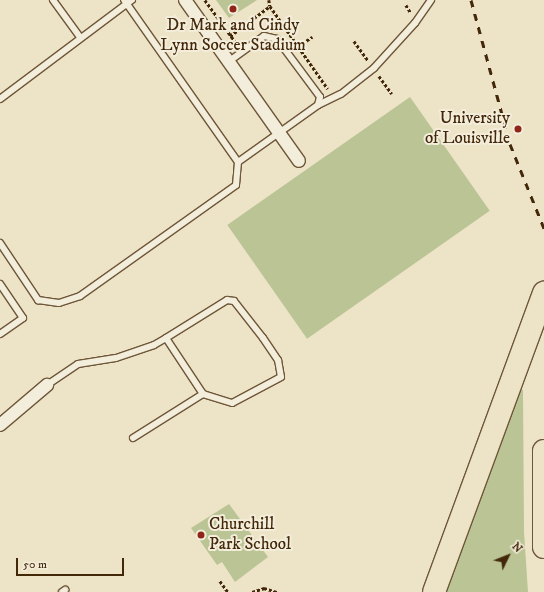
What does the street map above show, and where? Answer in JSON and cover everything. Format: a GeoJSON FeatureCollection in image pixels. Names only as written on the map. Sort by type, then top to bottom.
{"type":"FeatureCollection","features":[{"type":"Feature","properties":{"kind":"highway"},"geometry":{"type":"LineString","coordinates":[[434,592],[544,293]]}},
{"type":"Feature","properties":{"kind":"highway"},"geometry":{"type":"LineString","coordinates":[[544,451],[544,547]]}},
{"type":"Feature","properties":{"kind":"street"},"geometry":{"type":"LineString","coordinates":[[185,0],[299,161]]}},
{"type":"Feature","properties":{"kind":"street"},"geometry":{"type":"LineString","coordinates":[[0,425],[47,386]]}},
{"type":"Feature","properties":{"kind":"lane"},"geometry":{"type":"LineString","coordinates":[[53,0],[80,37]]}},
{"type":"Feature","properties":{"kind":"lane"},"geometry":{"type":"LineString","coordinates":[[238,162],[318,105],[341,94],[374,68],[414,23],[431,0]]}},
{"type":"Feature","properties":{"kind":"lane"},"geometry":{"type":"LineString","coordinates":[[0,99],[128,1],[238,162],[236,185],[80,296],[66,301],[59,303],[38,300],[0,243]]}},
{"type":"Feature","properties":{"kind":"lane"},"geometry":{"type":"LineString","coordinates":[[228,62],[264,36],[277,38],[317,91],[320,101],[318,105]]}},
{"type":"Feature","properties":{"kind":"lane"},"geometry":{"type":"LineString","coordinates":[[0,284],[23,318],[0,334]]}},
{"type":"Feature","properties":{"kind":"lane"},"geometry":{"type":"LineString","coordinates":[[47,386],[78,364],[116,358],[154,345],[227,300],[234,301],[278,360],[282,377],[232,403],[203,394],[166,338]]}},
{"type":"Feature","properties":{"kind":"lane"},"geometry":{"type":"LineString","coordinates":[[133,438],[203,394]]}},
{"type":"Feature","properties":{"kind":"path"},"geometry":{"type":"LineString","coordinates":[[205,0],[237,44]]}},
{"type":"Feature","properties":{"kind":"path"},"geometry":{"type":"LineString","coordinates":[[269,0],[270,6],[332,94]]}},
{"type":"Feature","properties":{"kind":"path"},"geometry":{"type":"LineString","coordinates":[[230,36],[270,6]]}},
{"type":"Feature","properties":{"kind":"path"},"geometry":{"type":"LineString","coordinates":[[298,46],[312,37]]}},
{"type":"Feature","properties":{"kind":"path"},"geometry":{"type":"LineString","coordinates":[[220,581],[228,592]]}},
{"type":"Feature","properties":{"kind":"path"},"geometry":{"type":"LineString","coordinates":[[252,592],[264,588],[277,592]]}},
{"type":"Feature","properties":{"kind":"green space","name":"Dr Mark and Cindy Lynn Soccer Stadium"},"geometry":{"type":"Polygon","coordinates":[[[216,0],[257,0],[229,18],[216,0]]]}},
{"type":"Feature","properties":{"kind":"green space"},"geometry":{"type":"Polygon","coordinates":[[[410,97],[490,211],[307,339],[227,225],[410,97]]]}},
{"type":"Feature","properties":{"kind":"green space"},"geometry":{"type":"Polygon","coordinates":[[[520,389],[523,390],[524,532],[528,592],[441,592],[520,389]]]}},
{"type":"Feature","properties":{"kind":"green space"},"geometry":{"type":"Polygon","coordinates":[[[229,504],[268,557],[235,582],[222,562],[217,565],[191,528],[229,504]]]}},
{"type":"Feature","properties":{"kind":"railway"},"geometry":{"type":"LineString","coordinates":[[471,0],[510,144],[544,228]]}},
{"type":"Feature","properties":{"kind":"place","name":"Dr Mark and Cindy Lynn Soccer Stadium"},"geometry":{"type":"Point","coordinates":[233,9]}},
{"type":"Feature","properties":{"kind":"place","name":"University of Louisville"},"geometry":{"type":"Point","coordinates":[518,129]}},
{"type":"Feature","properties":{"kind":"place","name":"Churchill Park School"},"geometry":{"type":"Point","coordinates":[201,535]}}]}
